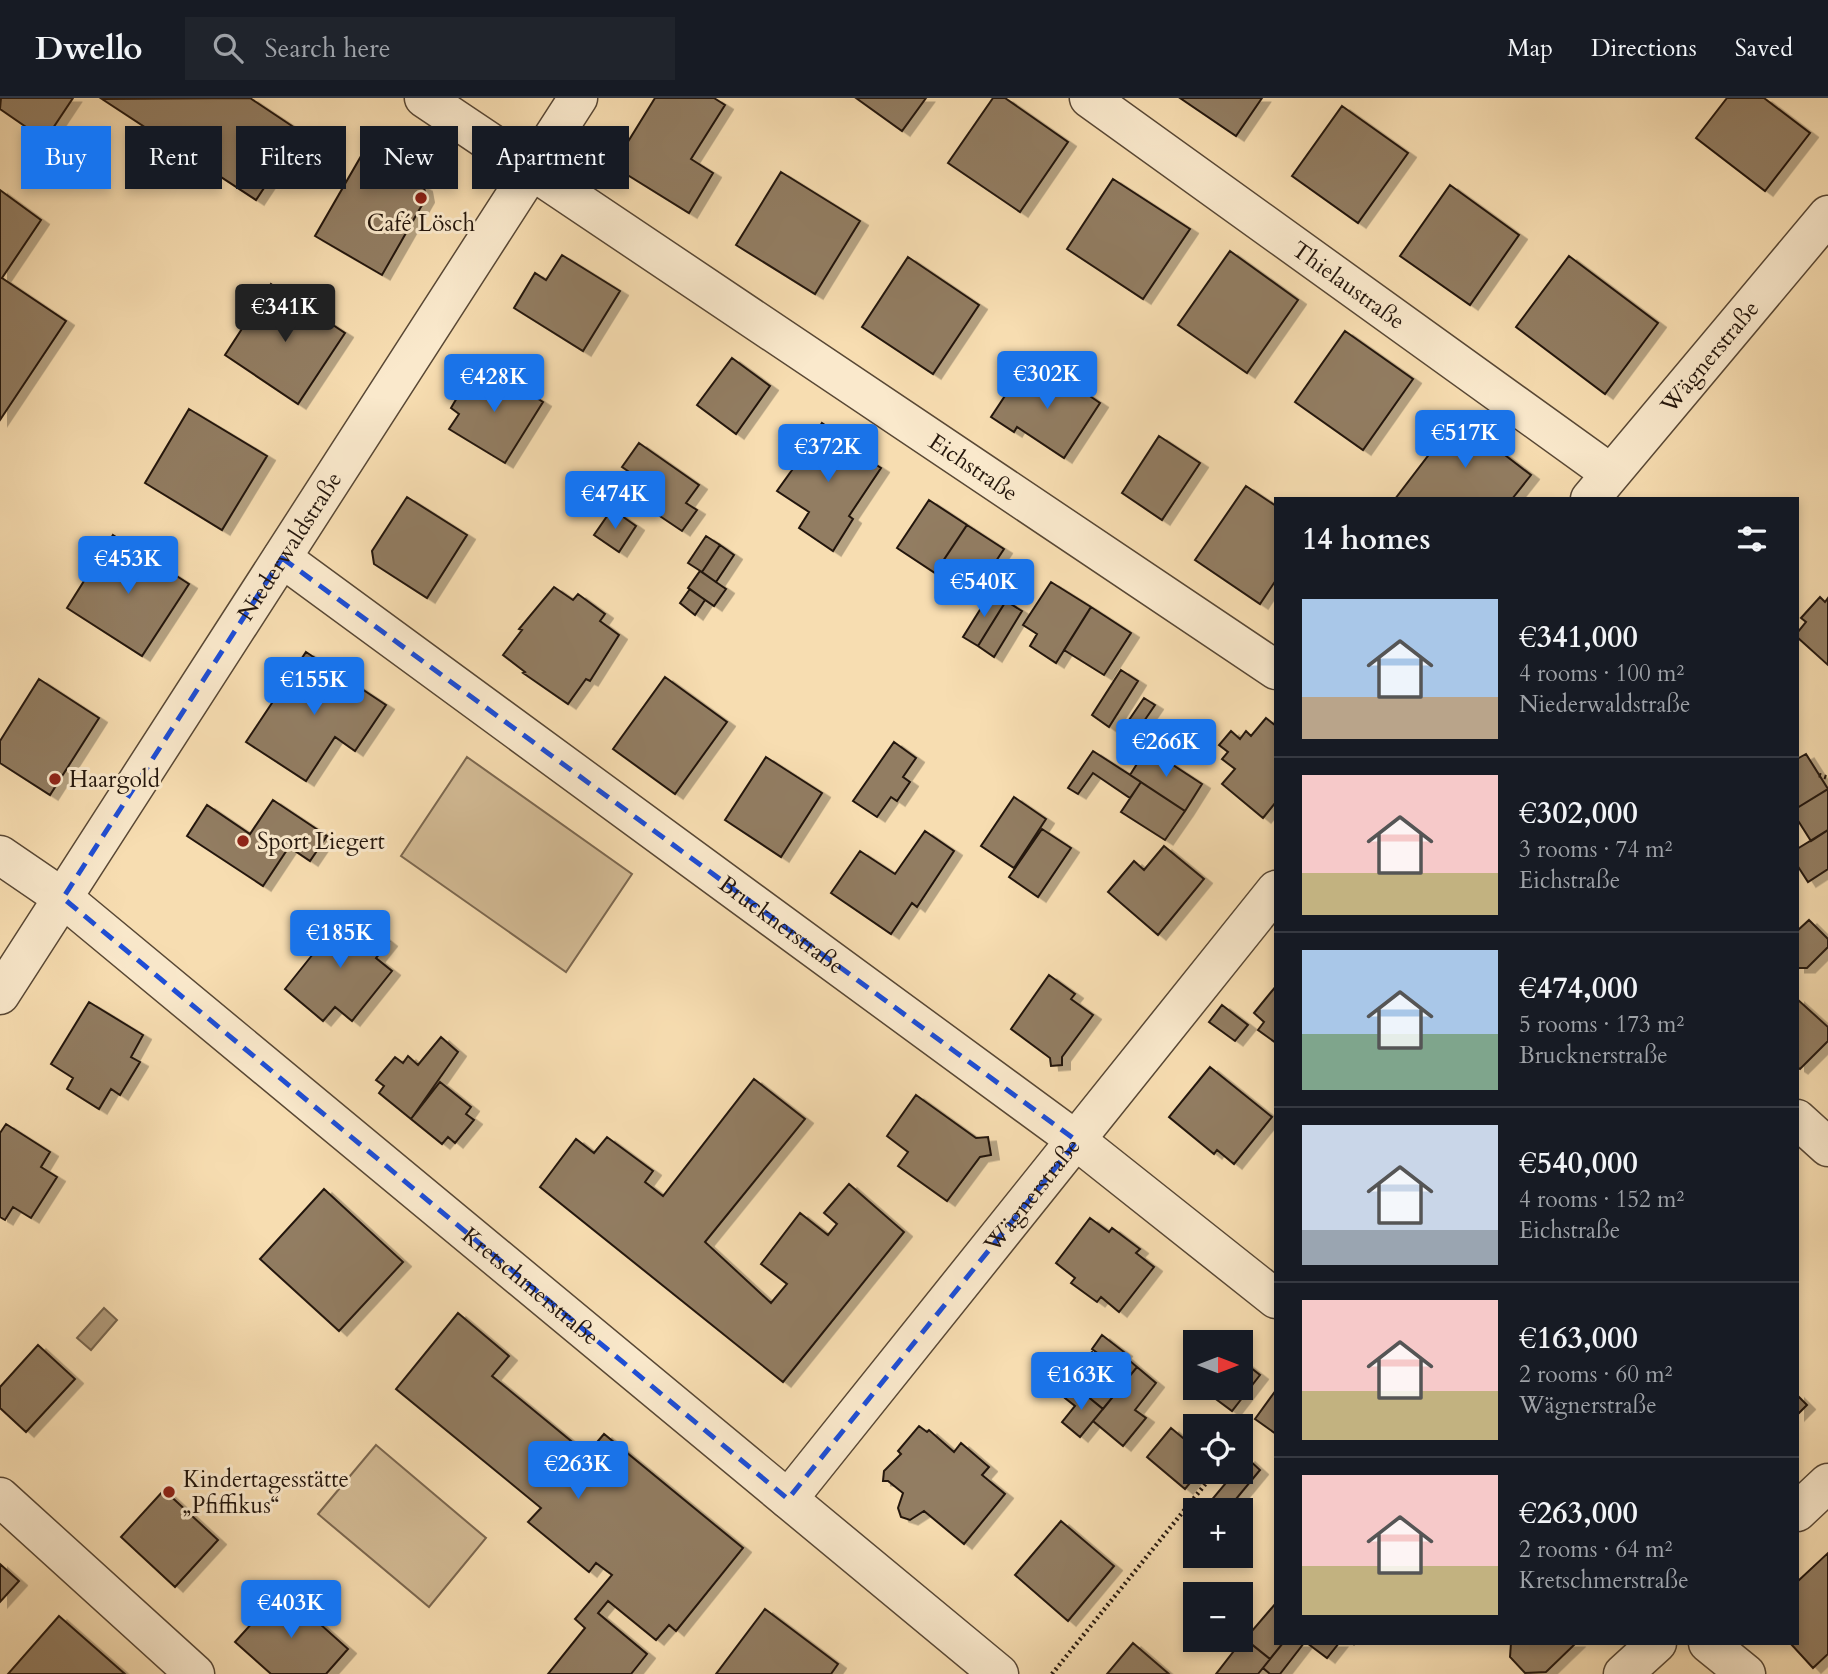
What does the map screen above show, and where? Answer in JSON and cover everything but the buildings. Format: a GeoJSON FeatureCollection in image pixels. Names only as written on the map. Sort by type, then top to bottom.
{"type":"FeatureCollection","features":[{"type":"Feature","properties":{"kind":"street","name":"Eichstraße"},"geometry":{"type":"LineString","coordinates":[[424,98],[472,131]]}},
{"type":"Feature","properties":{"kind":"street","name":"Niederwaldstraße"},"geometry":{"type":"LineString","coordinates":[[560,126],[578,98]]}},
{"type":"Feature","properties":{"kind":"street","name":"Thielaustraße"},"geometry":{"type":"LineString","coordinates":[[1088,98],[1600,486]]}},
{"type":"Feature","properties":{"kind":"street","name":"Niederwaldstraße"},"geometry":{"type":"LineString","coordinates":[[0,995],[519,189]]}},
{"type":"Feature","properties":{"kind":"street","name":"Eichstraße"},"geometry":{"type":"LineString","coordinates":[[558,189],[1274,669]]}},
{"type":"Feature","properties":{"kind":"street","name":"Wägnerstraße"},"geometry":{"type":"LineString","coordinates":[[1600,486],[1828,215]]}},
{"type":"Feature","properties":{"kind":"street","name":"Brucknerstraße"},"geometry":{"type":"LineString","coordinates":[[282,558],[1077,1141],[1274,1297]]}},
{"type":"Feature","properties":{"kind":"street","name":"Kretschmerstraße"},"geometry":{"type":"LineString","coordinates":[[0,855],[63,898],[999,1674]]}},
{"type":"Feature","properties":{"kind":"street","name":"Wägnerstraße"},"geometry":{"type":"LineString","coordinates":[[788,1499],[1274,893]]}},
{"type":"Feature","properties":{"kind":"street"},"geometry":{"type":"LineString","coordinates":[[1799,1121],[1828,1147]]}},
{"type":"Feature","properties":{"kind":"street"},"geometry":{"type":"LineString","coordinates":[[1799,1510],[1828,1483]]}},
{"type":"Feature","properties":{"kind":"street"},"geometry":{"type":"LineString","coordinates":[[0,1497],[195,1674]]}},
{"type":"Feature","properties":{"kind":"street"},"geometry":{"type":"LineString","coordinates":[[1623,1674],[1655,1645]]}},
{"type":"Feature","properties":{"kind":"street"},"geometry":{"type":"LineString","coordinates":[[1710,1645],[1746,1674]]}},
{"type":"Feature","properties":{"kind":"path"},"geometry":{"type":"LineString","coordinates":[[1819,775],[1828,778]]}},
{"type":"Feature","properties":{"kind":"path"},"geometry":{"type":"LineString","coordinates":[[1081,1357],[1096,1352]]}},
{"type":"Feature","properties":{"kind":"path"},"geometry":{"type":"LineString","coordinates":[[1052,1674],[1205,1484]]}},
{"type":"Feature","properties":{"kind":"highlighted area"},"geometry":{"type":"Polygon","coordinates":[[[282,558],[1077,1141],[788,1499],[63,898],[282,558]]]}},
{"type":"Feature","properties":{"kind":"shaded area"},"geometry":{"type":"Polygon","coordinates":[[[467,757],[632,874],[566,972],[401,856],[467,757]]]}},
{"type":"Feature","properties":{"kind":"shaded area"},"geometry":{"type":"Polygon","coordinates":[[[104,1308],[117,1320],[91,1350],[77,1338],[104,1308]]]}},
{"type":"Feature","properties":{"kind":"shaded area"},"geometry":{"type":"Polygon","coordinates":[[[376,1445],[486,1538],[429,1607],[318,1514],[376,1445]]]}},
{"type":"Feature","properties":{"kind":"place","name":"Café Lösch"},"geometry":{"type":"Point","coordinates":[421,198]}},
{"type":"Feature","properties":{"kind":"place","name":"Haargold"},"geometry":{"type":"Point","coordinates":[55,779]}},
{"type":"Feature","properties":{"kind":"place","name":"Sport Liegert"},"geometry":{"type":"Point","coordinates":[243,841]}},
{"type":"Feature","properties":{"kind":"place","name":"Kindertagesstätte „Pfiffikus“"},"geometry":{"type":"Point","coordinates":[169,1492]}}]}
